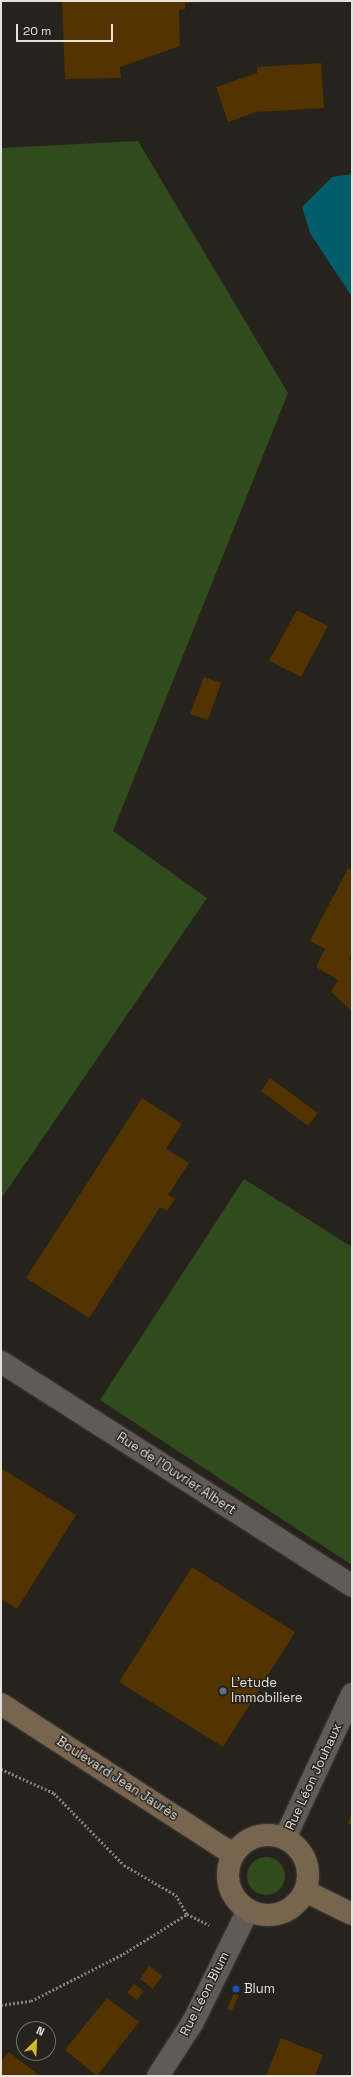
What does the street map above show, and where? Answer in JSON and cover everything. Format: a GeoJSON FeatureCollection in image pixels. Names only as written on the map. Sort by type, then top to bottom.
{"type":"FeatureCollection","features":[{"type":"Feature","properties":{"kind":"main road","name":"Boulevard Jean Jaurès"},"geometry":{"type":"LineString","coordinates":[[1,1704],[233,1854]]}},
{"type":"Feature","properties":{"kind":"main road"},"geometry":{"type":"LineString","coordinates":[[262,1835],[285,1838],[304,1855],[309,1879],[306,1891],[298,1903],[281,1913],[261,1915],[248,1910],[238,1902],[228,1879],[233,1854],[240,1845],[262,1835]]}},
{"type":"Feature","properties":{"kind":"main road"},"geometry":{"type":"LineString","coordinates":[[306,1891],[352,1914]]}},
{"type":"Feature","properties":{"kind":"street","name":"Rue de l'Ouvrier Albert"},"geometry":{"type":"LineString","coordinates":[[1,1362],[352,1586]]}},
{"type":"Feature","properties":{"kind":"street","name":"Rue Léon Jouhaux"},"geometry":{"type":"LineString","coordinates":[[285,1838],[349,1707]]}},
{"type":"Feature","properties":{"kind":"street","name":"Rue Léon Blum"},"geometry":{"type":"LineString","coordinates":[[158,2076],[193,2022],[248,1910]]}},
{"type":"Feature","properties":{"kind":"path"},"geometry":{"type":"LineString","coordinates":[[1,1769],[54,1793],[124,1865],[176,1895],[187,1914],[211,1925]]}},
{"type":"Feature","properties":{"kind":"path"},"geometry":{"type":"LineString","coordinates":[[1,2005],[31,2001],[123,1954],[187,1914]]}},
{"type":"Feature","properties":{"kind":"green space"},"geometry":{"type":"Polygon","coordinates":[[[138,141],[288,393],[113,831],[207,898],[1,1199],[1,148],[138,141]]]}},
{"type":"Feature","properties":{"kind":"green space"},"geometry":{"type":"Polygon","coordinates":[[[244,1179],[352,1247],[352,1565],[100,1400],[244,1179]]]}},
{"type":"Feature","properties":{"kind":"green space"},"geometry":{"type":"Polygon","coordinates":[[[262,1857],[270,1857],[280,1862],[284,1869],[284,1883],[280,1890],[270,1895],[262,1895],[252,1890],[250,1887],[247,1880],[247,1872],[252,1862],[255,1860],[262,1857]]]}},
{"type":"Feature","properties":{"kind":"water"},"geometry":{"type":"Polygon","coordinates":[[[352,174],[352,297],[310,233],[302,207],[332,177],[352,174]]]}},
{"type":"Feature","properties":{"kind":"building"},"geometry":{"type":"Polygon","coordinates":[[[62,1],[199,2],[185,3],[185,9],[179,10],[180,46],[120,67],[121,78],[65,79],[62,1]]]}},
{"type":"Feature","properties":{"kind":"building"},"geometry":{"type":"Polygon","coordinates":[[[321,63],[324,108],[256,112],[228,122],[216,87],[257,73],[257,67],[321,63]]]}},
{"type":"Feature","properties":{"kind":"building"},"geometry":{"type":"Polygon","coordinates":[[[297,610],[328,626],[301,677],[269,661],[297,610]]]}},
{"type":"Feature","properties":{"kind":"building"},"geometry":{"type":"Polygon","coordinates":[[[204,677],[221,683],[208,720],[190,714],[204,677]]]}},
{"type":"Feature","properties":{"kind":"building"},"geometry":{"type":"Polygon","coordinates":[[[348,868],[352,870],[352,953],[349,959],[352,961],[352,1011],[331,992],[338,980],[316,967],[325,949],[310,941],[348,868]]]}},
{"type":"Feature","properties":{"kind":"building"},"geometry":{"type":"Polygon","coordinates":[[[270,1078],[318,1113],[308,1126],[261,1091],[270,1078]]]}},
{"type":"Feature","properties":{"kind":"building"},"geometry":{"type":"Polygon","coordinates":[[[142,1098],[182,1124],[166,1149],[189,1163],[168,1195],[175,1199],[167,1211],[160,1207],[89,1318],[26,1278],[142,1098]]]}},
{"type":"Feature","properties":{"kind":"building"},"geometry":{"type":"Polygon","coordinates":[[[1,1468],[76,1515],[17,1609],[1,1599],[1,1468]]]}},
{"type":"Feature","properties":{"kind":"building"},"geometry":{"type":"Polygon","coordinates":[[[192,1567],[295,1632],[223,1747],[119,1682],[192,1567]]]}},
{"type":"Feature","properties":{"kind":"building"},"geometry":{"type":"Polygon","coordinates":[[[352,1812],[352,1825],[348,1823],[352,1812]]]}},
{"type":"Feature","properties":{"kind":"building"},"geometry":{"type":"Polygon","coordinates":[[[149,1966],[162,1976],[153,1989],[140,1979],[149,1966]]]}},
{"type":"Feature","properties":{"kind":"building"},"geometry":{"type":"Polygon","coordinates":[[[134,1984],[144,1991],[137,2000],[127,1993],[134,1984]]]}},
{"type":"Feature","properties":{"kind":"building"},"geometry":{"type":"Polygon","coordinates":[[[234,1993],[239,1995],[232,2011],[227,2009],[234,1993]]]}},
{"type":"Feature","properties":{"kind":"building"},"geometry":{"type":"Polygon","coordinates":[[[107,1998],[139,2022],[97,2076],[65,2050],[107,1998]]]}},
{"type":"Feature","properties":{"kind":"building"},"geometry":{"type":"Polygon","coordinates":[[[281,2038],[323,2055],[315,2076],[266,2076],[281,2038]]]}},
{"type":"Feature","properties":{"kind":"building"},"geometry":{"type":"Polygon","coordinates":[[[9,2052],[16,2057],[16,2061],[21,2061],[40,2076],[1,2076],[1,2062],[9,2052]]]}},
{"type":"Feature","properties":{"kind":"place","name":"L'etude Immobiliere"},"geometry":{"type":"Point","coordinates":[223,1691]}},
{"type":"Feature","properties":{"kind":"place","name":"Blum"},"geometry":{"type":"Point","coordinates":[236,1989]}}]}
